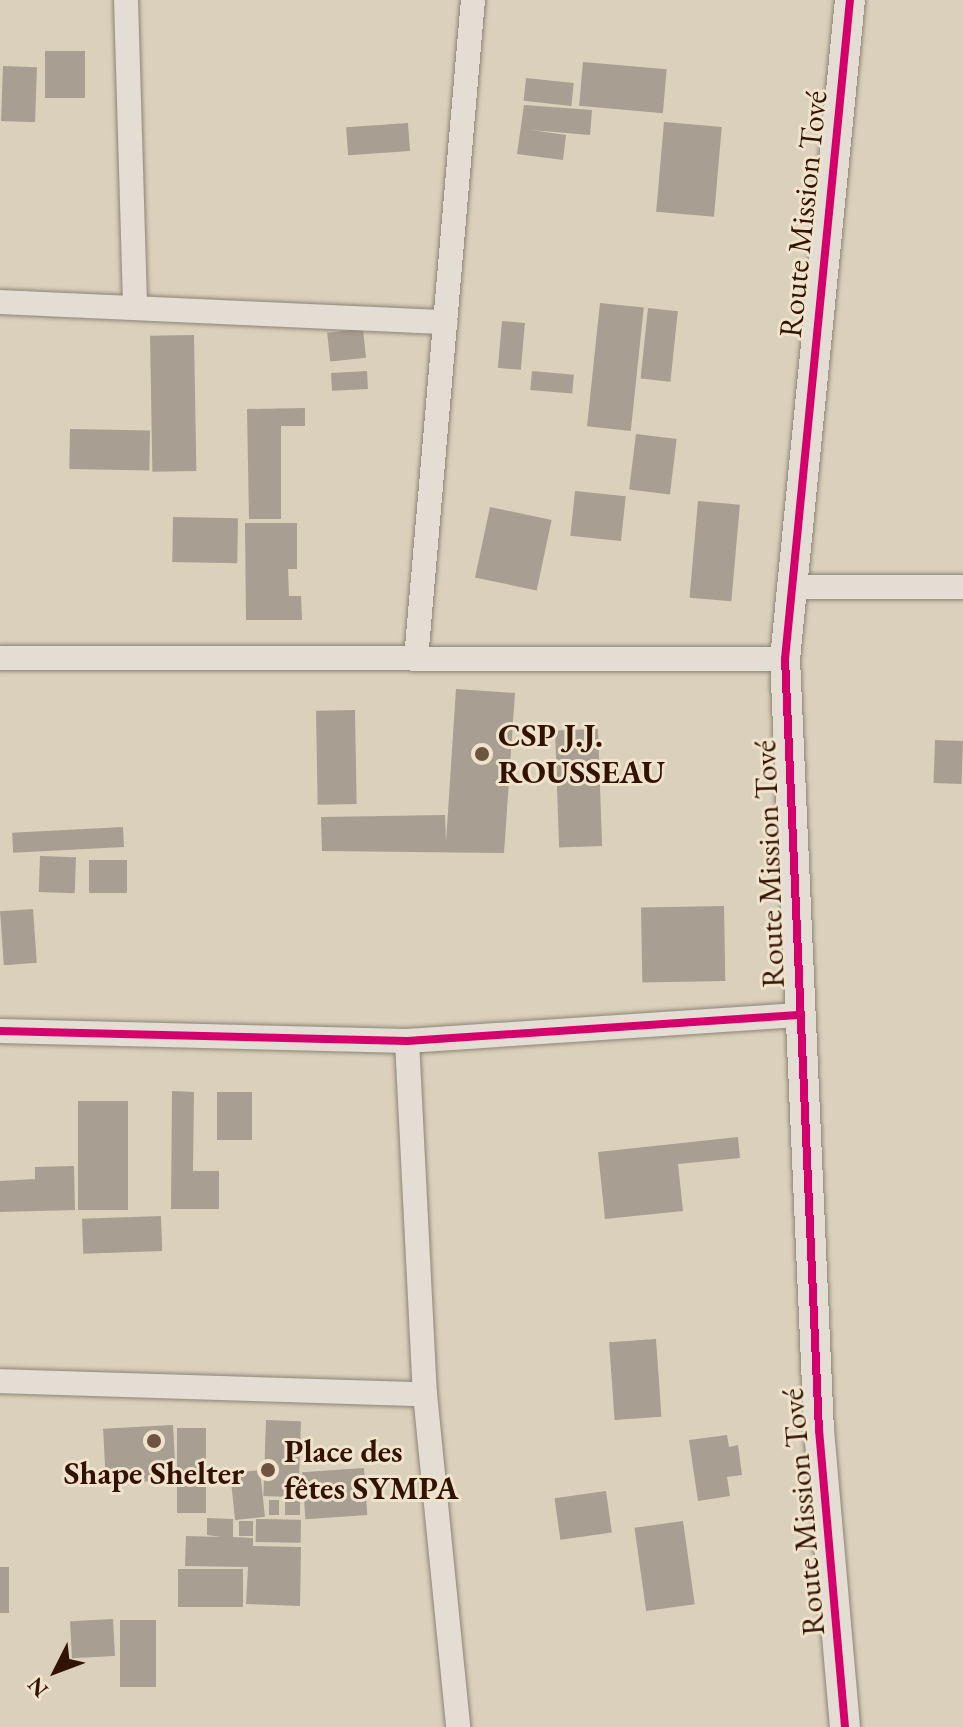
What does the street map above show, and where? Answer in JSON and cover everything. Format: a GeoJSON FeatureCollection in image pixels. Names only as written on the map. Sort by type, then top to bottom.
{"type":"FeatureCollection","features":[{"type":"Feature","properties":{"kind":"street"},"geometry":{"type":"LineString","coordinates":[[126,0],[135,305]]}},
{"type":"Feature","properties":{"kind":"street"},"geometry":{"type":"LineString","coordinates":[[416,659],[473,0]]}},
{"type":"Feature","properties":{"kind":"street","name":"Route Mission Tové"},"geometry":{"type":"LineString","coordinates":[[845,1727],[819,1431],[798,1015],[785,659],[789,587],[850,0]]}},
{"type":"Feature","properties":{"kind":"street"},"geometry":{"type":"LineString","coordinates":[[0,302],[135,305],[446,322]]}},
{"type":"Feature","properties":{"kind":"street"},"geometry":{"type":"LineString","coordinates":[[789,587],[963,587]]}},
{"type":"Feature","properties":{"kind":"street"},"geometry":{"type":"LineString","coordinates":[[0,658],[785,659]]}},
{"type":"Feature","properties":{"kind":"street"},"geometry":{"type":"LineString","coordinates":[[0,1031],[407,1041],[798,1015]]}},
{"type":"Feature","properties":{"kind":"street"},"geometry":{"type":"LineString","coordinates":[[407,1041],[425,1394],[458,1727]]}},
{"type":"Feature","properties":{"kind":"street"},"geometry":{"type":"LineString","coordinates":[[0,1381],[425,1394]]}},
{"type":"Feature","properties":{"kind":"building"},"geometry":{"type":"Polygon","coordinates":[[[45,51],[85,51],[85,98],[45,98],[45,51]]]}},
{"type":"Feature","properties":{"kind":"building"},"geometry":{"type":"Polygon","coordinates":[[[583,62],[667,69],[663,113],[579,106],[583,62]]]}},
{"type":"Feature","properties":{"kind":"building"},"geometry":{"type":"Polygon","coordinates":[[[3,66],[37,67],[35,122],[1,121],[3,66]]]}},
{"type":"Feature","properties":{"kind":"building"},"geometry":{"type":"Polygon","coordinates":[[[526,78],[574,83],[571,106],[524,101],[526,78]]]}},
{"type":"Feature","properties":{"kind":"building"},"geometry":{"type":"Polygon","coordinates":[[[524,105],[592,110],[590,135],[531,130],[566,135],[563,160],[517,154],[524,105]]]}},
{"type":"Feature","properties":{"kind":"building"},"geometry":{"type":"Polygon","coordinates":[[[664,122],[722,127],[714,217],[656,212],[664,122]]]}},
{"type":"Feature","properties":{"kind":"building"},"geometry":{"type":"Polygon","coordinates":[[[408,123],[410,151],[348,155],[346,127],[408,123]]]}},
{"type":"Feature","properties":{"kind":"building"},"geometry":{"type":"Polygon","coordinates":[[[600,303],[644,308],[631,431],[587,426],[600,303]]]}},
{"type":"Feature","properties":{"kind":"building"},"geometry":{"type":"Polygon","coordinates":[[[648,308],[678,311],[670,382],[641,379],[648,308]]]}},
{"type":"Feature","properties":{"kind":"building"},"geometry":{"type":"Polygon","coordinates":[[[502,321],[525,323],[521,370],[498,368],[502,321]]]}},
{"type":"Feature","properties":{"kind":"building"},"geometry":{"type":"Polygon","coordinates":[[[363,329],[366,358],[330,362],[327,333],[363,329]]]}},
{"type":"Feature","properties":{"kind":"building"},"geometry":{"type":"Polygon","coordinates":[[[194,335],[196,471],[152,472],[150,336],[194,335]]]}},
{"type":"Feature","properties":{"kind":"building"},"geometry":{"type":"Polygon","coordinates":[[[367,371],[368,389],[332,391],[331,373],[367,371]]]}},
{"type":"Feature","properties":{"kind":"building"},"geometry":{"type":"Polygon","coordinates":[[[532,371],[574,375],[572,394],[530,390],[532,371]]]}},
{"type":"Feature","properties":{"kind":"building"},"geometry":{"type":"Polygon","coordinates":[[[305,408],[305,426],[281,426],[281,519],[249,519],[247,409],[305,408]]]}},
{"type":"Feature","properties":{"kind":"building"},"geometry":{"type":"Polygon","coordinates":[[[70,429],[150,430],[149,470],[69,469],[70,429]]]}},
{"type":"Feature","properties":{"kind":"building"},"geometry":{"type":"Polygon","coordinates":[[[636,434],[677,439],[670,495],[629,490],[636,434]]]}},
{"type":"Feature","properties":{"kind":"building"},"geometry":{"type":"Polygon","coordinates":[[[575,491],[626,496],[621,541],[570,536],[575,491]]]}},
{"type":"Feature","properties":{"kind":"building"},"geometry":{"type":"Polygon","coordinates":[[[698,501],[740,505],[731,601],[690,598],[698,501]]]}},
{"type":"Feature","properties":{"kind":"building"},"geometry":{"type":"Polygon","coordinates":[[[490,507],[552,520],[537,591],[475,577],[490,507]]]}},
{"type":"Feature","properties":{"kind":"building"},"geometry":{"type":"Polygon","coordinates":[[[173,517],[238,518],[237,563],[172,562],[173,517]]]}},
{"type":"Feature","properties":{"kind":"building"},"geometry":{"type":"Polygon","coordinates":[[[245,523],[297,523],[297,569],[288,569],[289,596],[301,596],[302,620],[246,620],[245,523]]]}},
{"type":"Feature","properties":{"kind":"building"},"geometry":{"type":"Polygon","coordinates":[[[456,689],[515,693],[504,853],[322,851],[321,817],[445,815],[446,842],[456,689]]]}},
{"type":"Feature","properties":{"kind":"building"},"geometry":{"type":"Polygon","coordinates":[[[355,710],[357,804],[318,805],[316,711],[355,710]]]}},
{"type":"Feature","properties":{"kind":"building"},"geometry":{"type":"Polygon","coordinates":[[[598,729],[602,846],[559,847],[555,731],[598,729]]]}},
{"type":"Feature","properties":{"kind":"building"},"geometry":{"type":"Polygon","coordinates":[[[935,740],[963,741],[961,784],[933,783],[935,740]]]}},
{"type":"Feature","properties":{"kind":"building"},"geometry":{"type":"Polygon","coordinates":[[[123,827],[124,847],[13,853],[12,833],[123,827]]]}},
{"type":"Feature","properties":{"kind":"building"},"geometry":{"type":"Polygon","coordinates":[[[40,856],[76,857],[75,893],[39,892],[40,856]]]}},
{"type":"Feature","properties":{"kind":"building"},"geometry":{"type":"Polygon","coordinates":[[[89,860],[127,860],[127,893],[89,893],[89,860]]]}},
{"type":"Feature","properties":{"kind":"building"},"geometry":{"type":"Polygon","coordinates":[[[724,906],[725,981],[642,982],[641,907],[724,906]]]}},
{"type":"Feature","properties":{"kind":"building"},"geometry":{"type":"Polygon","coordinates":[[[33,909],[37,963],[4,965],[0,911],[33,909]]]}},
{"type":"Feature","properties":{"kind":"building"},"geometry":{"type":"Polygon","coordinates":[[[172,1091],[194,1092],[193,1171],[219,1171],[219,1209],[171,1209],[172,1091]]]}},
{"type":"Feature","properties":{"kind":"building"},"geometry":{"type":"Polygon","coordinates":[[[217,1092],[252,1092],[252,1140],[217,1140],[217,1092]]]}},
{"type":"Feature","properties":{"kind":"building"},"geometry":{"type":"Polygon","coordinates":[[[78,1101],[128,1101],[128,1210],[78,1210],[78,1101]]]}},
{"type":"Feature","properties":{"kind":"building"},"geometry":{"type":"Polygon","coordinates":[[[738,1137],[740,1158],[678,1164],[683,1211],[605,1219],[598,1152],[738,1137]]]}},
{"type":"Feature","properties":{"kind":"building"},"geometry":{"type":"Polygon","coordinates":[[[74,1166],[75,1210],[0,1212],[0,1181],[35,1179],[35,1167],[74,1166]]]}},
{"type":"Feature","properties":{"kind":"building"},"geometry":{"type":"Polygon","coordinates":[[[161,1216],[162,1251],[83,1254],[82,1219],[161,1216]]]}},
{"type":"Feature","properties":{"kind":"building"},"geometry":{"type":"Polygon","coordinates":[[[656,1339],[661,1417],[615,1420],[609,1342],[656,1339]]]}},
{"type":"Feature","properties":{"kind":"building"},"geometry":{"type":"Polygon","coordinates":[[[266,1420],[301,1421],[298,1497],[263,1496],[266,1420]]]}},
{"type":"Feature","properties":{"kind":"building"},"geometry":{"type":"Polygon","coordinates":[[[173,1425],[176,1480],[106,1484],[103,1429],[173,1425]]]}},
{"type":"Feature","properties":{"kind":"building"},"geometry":{"type":"Polygon","coordinates":[[[177,1428],[206,1428],[206,1513],[177,1513],[177,1428]]]}},
{"type":"Feature","properties":{"kind":"building"},"geometry":{"type":"Polygon","coordinates":[[[727,1435],[729,1447],[738,1445],[742,1475],[727,1477],[730,1496],[698,1501],[689,1440],[727,1435]]]}},
{"type":"Feature","properties":{"kind":"building"},"geometry":{"type":"Polygon","coordinates":[[[364,1468],[367,1515],[305,1519],[302,1472],[364,1468]]]}},
{"type":"Feature","properties":{"kind":"building"},"geometry":{"type":"Polygon","coordinates":[[[260,1470],[265,1517],[235,1520],[230,1473],[260,1470]]]}},
{"type":"Feature","properties":{"kind":"building"},"geometry":{"type":"Polygon","coordinates":[[[606,1491],[612,1533],[560,1540],[555,1498],[606,1491]]]}},
{"type":"Feature","properties":{"kind":"building"},"geometry":{"type":"Polygon","coordinates":[[[285,1499],[300,1499],[300,1515],[285,1515],[285,1499]]]}},
{"type":"Feature","properties":{"kind":"building"},"geometry":{"type":"Polygon","coordinates":[[[269,1500],[279,1500],[279,1515],[269,1515],[269,1500]]]}},
{"type":"Feature","properties":{"kind":"building"},"geometry":{"type":"Polygon","coordinates":[[[207,1518],[233,1519],[233,1537],[253,1538],[253,1546],[301,1547],[300,1606],[246,1604],[248,1567],[185,1566],[186,1536],[221,1537],[207,1535],[207,1518]]]}},
{"type":"Feature","properties":{"kind":"building"},"geometry":{"type":"Polygon","coordinates":[[[256,1519],[301,1520],[301,1543],[256,1542],[256,1519]]]}},
{"type":"Feature","properties":{"kind":"building"},"geometry":{"type":"Polygon","coordinates":[[[239,1521],[253,1521],[253,1536],[239,1536],[239,1521]]]}},
{"type":"Feature","properties":{"kind":"building"},"geometry":{"type":"Polygon","coordinates":[[[683,1521],[695,1604],[646,1611],[634,1528],[683,1521]]]}},
{"type":"Feature","properties":{"kind":"building"},"geometry":{"type":"Polygon","coordinates":[[[0,1567],[9,1567],[9,1613],[0,1613],[0,1567]]]}},
{"type":"Feature","properties":{"kind":"building"},"geometry":{"type":"Polygon","coordinates":[[[178,1569],[243,1569],[243,1607],[178,1607],[178,1569]]]}},
{"type":"Feature","properties":{"kind":"building"},"geometry":{"type":"Polygon","coordinates":[[[113,1619],[115,1656],[72,1658],[70,1621],[113,1619]]]}},
{"type":"Feature","properties":{"kind":"building"},"geometry":{"type":"Polygon","coordinates":[[[120,1620],[156,1620],[156,1687],[120,1687],[120,1620]]]}},
{"type":"Feature","properties":{"kind":"cycle path"},"geometry":{"type":"LineString","coordinates":[[845,1727],[819,1431],[785,659],[850,0]]}},
{"type":"Feature","properties":{"kind":"cycle path"},"geometry":{"type":"LineString","coordinates":[[0,1031],[407,1041],[798,1015]]}},
{"type":"Feature","properties":{"kind":"place","name":"CSP J.J. ROUSSEAU"},"geometry":{"type":"Point","coordinates":[482,754]}},
{"type":"Feature","properties":{"kind":"place","name":"Shape Shelter"},"geometry":{"type":"Point","coordinates":[154,1441]}},
{"type":"Feature","properties":{"kind":"place","name":"Place des fêtes SYMPA"},"geometry":{"type":"Point","coordinates":[268,1470]}}]}
